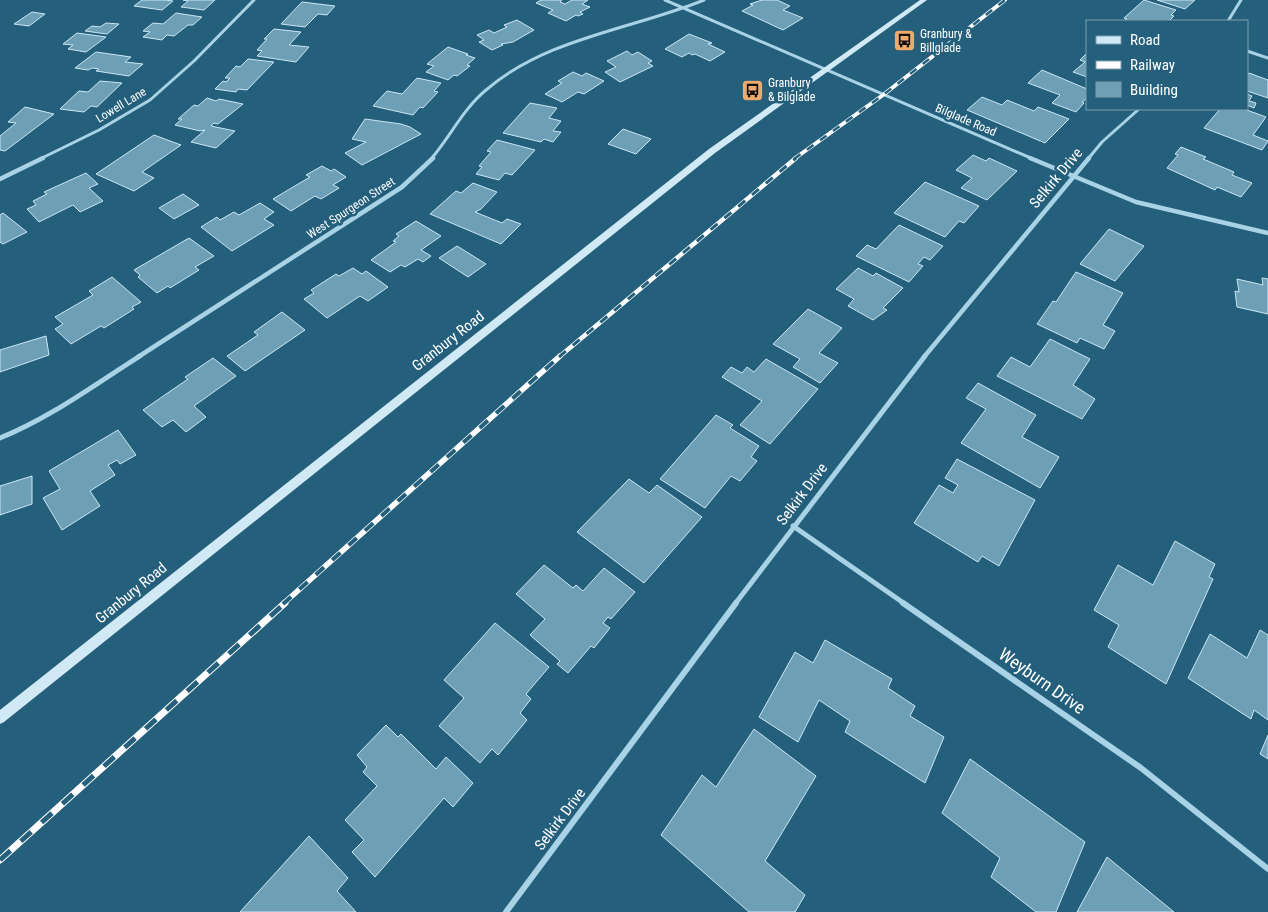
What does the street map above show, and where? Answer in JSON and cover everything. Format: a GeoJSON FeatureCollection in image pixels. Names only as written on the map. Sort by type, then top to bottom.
{"type":"FeatureCollection","features":[{"type":"Feature","properties":{"kind":"main road","name":"Granbury Road"},"geometry":{"type":"LineString","coordinates":[[0,718],[712,151],[924,0]]}},
{"type":"Feature","properties":{"kind":"street","name":"Lowell Lane"},"geometry":{"type":"LineString","coordinates":[[0,178],[99,130],[150,100],[194,61],[254,0]]}},
{"type":"Feature","properties":{"kind":"street","name":"Bilglade Road"},"geometry":{"type":"LineString","coordinates":[[665,0],[1136,202],[1268,234]]}},
{"type":"Feature","properties":{"kind":"street","name":"West Spurgeon Street"},"geometry":{"type":"LineString","coordinates":[[0,438],[17,431],[61,406],[402,187],[431,160],[476,100],[487,89],[515,70],[567,45],[686,8],[704,0]]}},
{"type":"Feature","properties":{"kind":"street"},"geometry":{"type":"LineString","coordinates":[[1229,20],[1241,0]]}},
{"type":"Feature","properties":{"kind":"street"},"geometry":{"type":"LineString","coordinates":[[1248,51],[1268,58]]}},
{"type":"Feature","properties":{"kind":"street","name":"Selkirk Drive"},"geometry":{"type":"LineString","coordinates":[[506,912],[793,526],[907,377],[1102,142],[1138,110]]}},
{"type":"Feature","properties":{"kind":"street","name":"Weyburn Drive"},"geometry":{"type":"LineString","coordinates":[[793,526],[1141,768],[1268,869]]}},
{"type":"Feature","properties":{"kind":"building"},"geometry":{"type":"Polygon","coordinates":[[[142,0],[173,1],[162,10],[134,6],[142,0]]]}},
{"type":"Feature","properties":{"kind":"building"},"geometry":{"type":"Polygon","coordinates":[[[183,0],[215,0],[204,10],[181,7],[188,1],[183,0]]]}},
{"type":"Feature","properties":{"kind":"building"},"geometry":{"type":"Polygon","coordinates":[[[541,0],[562,0],[560,2],[565,4],[572,0],[588,0],[582,4],[590,7],[580,12],[583,14],[576,15],[566,21],[548,13],[553,10],[536,3],[541,0]]]}},
{"type":"Feature","properties":{"kind":"building"},"geometry":{"type":"Polygon","coordinates":[[[762,0],[777,0],[790,6],[783,10],[803,18],[783,30],[742,11],[753,5],[750,4],[762,0]]]}},
{"type":"Feature","properties":{"kind":"building"},"geometry":{"type":"Polygon","coordinates":[[[1144,0],[1176,10],[1171,15],[1174,16],[1170,20],[1126,20],[1127,19],[1124,18],[1144,0]]]}},
{"type":"Feature","properties":{"kind":"building"},"geometry":{"type":"Polygon","coordinates":[[[1157,0],[1195,0],[1185,9],[1157,0]]]}},
{"type":"Feature","properties":{"kind":"building"},"geometry":{"type":"Polygon","coordinates":[[[302,2],[335,6],[327,15],[318,14],[305,27],[281,24],[302,2]]]}},
{"type":"Feature","properties":{"kind":"building"},"geometry":{"type":"Polygon","coordinates":[[[32,12],[45,14],[29,26],[14,24],[32,12]]]}},
{"type":"Feature","properties":{"kind":"building"},"geometry":{"type":"Polygon","coordinates":[[[176,13],[202,17],[193,25],[188,25],[174,36],[167,35],[162,40],[143,37],[150,32],[143,31],[153,23],[163,24],[176,13]]]}},
{"type":"Feature","properties":{"kind":"building"},"geometry":{"type":"Polygon","coordinates":[[[517,20],[534,30],[513,42],[501,44],[503,45],[492,50],[479,42],[484,40],[477,35],[489,30],[494,33],[507,27],[504,25],[517,20]]]}},
{"type":"Feature","properties":{"kind":"building"},"geometry":{"type":"Polygon","coordinates":[[[106,23],[119,24],[107,34],[85,31],[92,26],[100,27],[106,23]]]}},
{"type":"Feature","properties":{"kind":"building"},"geometry":{"type":"Polygon","coordinates":[[[274,29],[301,32],[289,45],[309,47],[296,62],[257,56],[262,51],[257,50],[274,29]]]}},
{"type":"Feature","properties":{"kind":"building"},"geometry":{"type":"Polygon","coordinates":[[[77,33],[106,37],[86,52],[68,49],[73,45],[63,44],[77,33]]]}},
{"type":"Feature","properties":{"kind":"building"},"geometry":{"type":"Polygon","coordinates":[[[689,34],[712,43],[708,44],[725,52],[710,61],[689,53],[682,57],[665,49],[689,34]]]}},
{"type":"Feature","properties":{"kind":"building"},"geometry":{"type":"Polygon","coordinates":[[[448,47],[475,58],[467,65],[470,66],[448,80],[426,72],[434,66],[427,64],[448,47]]]}},
{"type":"Feature","properties":{"kind":"building"},"geometry":{"type":"Polygon","coordinates":[[[627,51],[632,55],[638,52],[652,61],[648,63],[653,66],[620,82],[605,72],[616,67],[607,61],[627,51]]]}},
{"type":"Feature","properties":{"kind":"building"},"geometry":{"type":"Polygon","coordinates":[[[96,52],[131,57],[125,62],[143,64],[129,76],[96,71],[99,69],[75,68],[96,52]]]}},
{"type":"Feature","properties":{"kind":"building"},"geometry":{"type":"Polygon","coordinates":[[[1086,54],[1086,77],[1073,72],[1085,62],[1080,60],[1086,54]]]}},
{"type":"Feature","properties":{"kind":"building"},"geometry":{"type":"Polygon","coordinates":[[[248,59],[274,62],[247,90],[238,89],[236,92],[215,89],[223,81],[226,82],[230,78],[225,78],[236,66],[240,67],[248,59]]]}},
{"type":"Feature","properties":{"kind":"building"},"geometry":{"type":"Polygon","coordinates":[[[1042,70],[1086,89],[1086,99],[1076,112],[1052,103],[1060,95],[1028,83],[1042,70]]]}},
{"type":"Feature","properties":{"kind":"building"},"geometry":{"type":"Polygon","coordinates":[[[573,72],[582,76],[586,73],[604,81],[584,94],[578,92],[562,102],[545,94],[562,83],[558,81],[573,72]]]}},
{"type":"Feature","properties":{"kind":"building"},"geometry":{"type":"Polygon","coordinates":[[[1249,73],[1268,80],[1268,98],[1248,91],[1249,73]]]}},
{"type":"Feature","properties":{"kind":"building"},"geometry":{"type":"Polygon","coordinates":[[[417,78],[441,83],[434,91],[438,92],[423,108],[420,107],[413,115],[373,106],[387,91],[402,94],[417,78]]]}},
{"type":"Feature","properties":{"kind":"building"},"geometry":{"type":"Polygon","coordinates":[[[100,81],[122,83],[97,107],[91,106],[84,112],[60,109],[79,91],[88,92],[100,81]]]}},
{"type":"Feature","properties":{"kind":"building"},"geometry":{"type":"Polygon","coordinates":[[[1248,94],[1252,96],[1249,101],[1256,103],[1254,108],[1248,105],[1248,94]]]}},
{"type":"Feature","properties":{"kind":"building"},"geometry":{"type":"Polygon","coordinates":[[[982,97],[1002,105],[1007,100],[1034,111],[1038,107],[1069,119],[1045,143],[967,110],[982,97]]]}},
{"type":"Feature","properties":{"kind":"building"},"geometry":{"type":"Polygon","coordinates":[[[207,98],[243,104],[218,124],[214,123],[211,126],[235,131],[216,148],[191,142],[205,130],[200,131],[175,125],[182,119],[178,119],[194,105],[198,106],[207,98]]]}},
{"type":"Feature","properties":{"kind":"building"},"geometry":{"type":"Polygon","coordinates":[[[530,103],[557,108],[549,118],[561,121],[553,131],[561,132],[553,142],[544,139],[541,142],[503,133],[530,103]]]}},
{"type":"Feature","properties":{"kind":"building"},"geometry":{"type":"Polygon","coordinates":[[[25,107],[54,114],[5,151],[0,150],[0,136],[16,123],[8,122],[25,107]]]}},
{"type":"Feature","properties":{"kind":"building"},"geometry":{"type":"Polygon","coordinates":[[[1219,110],[1247,110],[1266,117],[1253,135],[1268,141],[1262,150],[1204,128],[1219,110]]]}},
{"type":"Feature","properties":{"kind":"building"},"geometry":{"type":"Polygon","coordinates":[[[365,119],[401,124],[421,134],[362,165],[345,153],[366,142],[352,139],[365,119]]]}},
{"type":"Feature","properties":{"kind":"building"},"geometry":{"type":"Polygon","coordinates":[[[623,129],[651,139],[636,154],[608,144],[623,129]]]}},
{"type":"Feature","properties":{"kind":"building"},"geometry":{"type":"Polygon","coordinates":[[[154,135],[181,145],[142,172],[154,178],[134,191],[96,174],[154,135]]]}},
{"type":"Feature","properties":{"kind":"building"},"geometry":{"type":"Polygon","coordinates":[[[497,140],[535,150],[512,175],[505,173],[499,180],[476,174],[482,167],[479,166],[491,152],[487,151],[497,140]]]}},
{"type":"Feature","properties":{"kind":"building"},"geometry":{"type":"Polygon","coordinates":[[[1181,147],[1206,157],[1203,159],[1234,172],[1232,175],[1252,183],[1241,197],[1217,187],[1215,190],[1167,168],[1178,155],[1175,154],[1181,147]]]}},
{"type":"Feature","properties":{"kind":"building"},"geometry":{"type":"Polygon","coordinates":[[[973,155],[986,161],[989,158],[1017,171],[987,200],[961,188],[972,178],[956,170],[973,155]]]}},
{"type":"Feature","properties":{"kind":"building"},"geometry":{"type":"Polygon","coordinates":[[[322,166],[331,171],[334,169],[346,177],[333,185],[339,188],[321,199],[315,196],[291,211],[273,199],[310,177],[306,175],[322,166]]]}},
{"type":"Feature","properties":{"kind":"building"},"geometry":{"type":"Polygon","coordinates":[[[86,173],[98,184],[89,188],[103,201],[80,212],[73,205],[39,222],[27,209],[36,205],[33,201],[47,194],[44,192],[86,173]]]}},
{"type":"Feature","properties":{"kind":"building"},"geometry":{"type":"Polygon","coordinates":[[[925,182],[979,206],[964,223],[959,221],[945,237],[894,213],[925,182]]]}},
{"type":"Feature","properties":{"kind":"building"},"geometry":{"type":"Polygon","coordinates":[[[473,183],[497,192],[481,209],[475,212],[502,223],[507,219],[521,224],[501,244],[430,214],[456,191],[461,193],[473,183]]]}},
{"type":"Feature","properties":{"kind":"building"},"geometry":{"type":"Polygon","coordinates":[[[183,194],[199,205],[174,219],[159,208],[183,194]]]}},
{"type":"Feature","properties":{"kind":"building"},"geometry":{"type":"Polygon","coordinates":[[[260,203],[274,212],[264,219],[274,225],[232,251],[201,227],[217,217],[220,220],[234,212],[239,215],[260,203]]]}},
{"type":"Feature","properties":{"kind":"building"},"geometry":{"type":"Polygon","coordinates":[[[3,213],[27,232],[3,244],[0,242],[0,215],[3,213]]]}},
{"type":"Feature","properties":{"kind":"building"},"geometry":{"type":"Polygon","coordinates":[[[416,221],[441,236],[421,250],[431,256],[423,262],[418,259],[405,267],[401,265],[390,272],[371,260],[396,242],[393,241],[399,236],[396,234],[416,221]]]}},
{"type":"Feature","properties":{"kind":"building"},"geometry":{"type":"Polygon","coordinates":[[[899,225],[943,246],[930,260],[924,257],[918,264],[923,266],[909,282],[856,256],[867,245],[876,249],[899,225]]]}},
{"type":"Feature","properties":{"kind":"building"},"geometry":{"type":"Polygon","coordinates":[[[1109,229],[1144,246],[1115,281],[1080,264],[1109,229]]]}},
{"type":"Feature","properties":{"kind":"building"},"geometry":{"type":"Polygon","coordinates":[[[189,238],[214,256],[195,267],[199,270],[170,288],[168,286],[157,293],[138,277],[140,275],[134,270],[189,238]]]}},
{"type":"Feature","properties":{"kind":"building"},"geometry":{"type":"Polygon","coordinates":[[[457,246],[486,264],[468,277],[439,258],[457,246]]]}},
{"type":"Feature","properties":{"kind":"building"},"geometry":{"type":"Polygon","coordinates":[[[353,268],[362,274],[366,271],[388,287],[368,301],[360,296],[327,318],[304,299],[314,293],[311,290],[336,274],[339,276],[353,268]]]}},
{"type":"Feature","properties":{"kind":"building"},"geometry":{"type":"Polygon","coordinates":[[[858,268],[873,276],[876,273],[903,288],[883,308],[887,310],[873,320],[848,306],[854,299],[836,289],[858,268]]]}},
{"type":"Feature","properties":{"kind":"building"},"geometry":{"type":"Polygon","coordinates":[[[1076,272],[1123,293],[1103,325],[1115,331],[1104,349],[1080,338],[1077,343],[1037,324],[1053,301],[1056,302],[1076,272]]]}},
{"type":"Feature","properties":{"kind":"building"},"geometry":{"type":"Polygon","coordinates":[[[112,277],[141,302],[132,307],[134,309],[104,328],[101,326],[71,344],[55,329],[63,324],[55,317],[93,295],[89,291],[112,277]]]}},
{"type":"Feature","properties":{"kind":"building"},"geometry":{"type":"Polygon","coordinates":[[[1262,278],[1268,279],[1268,314],[1237,307],[1235,291],[1239,292],[1237,279],[1263,285],[1262,278]]]}},
{"type":"Feature","properties":{"kind":"building"},"geometry":{"type":"Polygon","coordinates":[[[808,309],[842,328],[819,353],[838,363],[820,383],[793,367],[800,359],[773,344],[808,309]]]}},
{"type":"Feature","properties":{"kind":"building"},"geometry":{"type":"Polygon","coordinates":[[[282,312],[305,330],[245,371],[227,356],[258,335],[254,332],[282,312]]]}},
{"type":"Feature","properties":{"kind":"building"},"geometry":{"type":"Polygon","coordinates":[[[46,336],[49,355],[0,372],[0,350],[46,336]]]}},
{"type":"Feature","properties":{"kind":"building"},"geometry":{"type":"Polygon","coordinates":[[[1050,339],[1090,359],[1073,385],[1095,399],[1082,419],[997,376],[1011,357],[1030,367],[1050,339]]]}},
{"type":"Feature","properties":{"kind":"building"},"geometry":{"type":"Polygon","coordinates":[[[213,358],[236,376],[194,406],[206,417],[186,432],[173,420],[162,427],[143,410],[188,379],[185,377],[213,358]]]}},
{"type":"Feature","properties":{"kind":"building"},"geometry":{"type":"Polygon","coordinates":[[[766,359],[818,389],[770,444],[740,425],[762,401],[722,377],[731,367],[742,373],[747,367],[754,372],[766,359]]]}},
{"type":"Feature","properties":{"kind":"building"},"geometry":{"type":"Polygon","coordinates":[[[978,383],[1036,415],[1022,437],[1059,457],[1040,488],[961,443],[986,409],[966,398],[978,383]]]}},
{"type":"Feature","properties":{"kind":"building"},"geometry":{"type":"Polygon","coordinates":[[[716,415],[733,425],[730,428],[759,446],[751,457],[757,461],[740,481],[731,476],[705,508],[660,479],[716,415]]]}},
{"type":"Feature","properties":{"kind":"building"},"geometry":{"type":"Polygon","coordinates":[[[118,430],[136,455],[120,464],[117,460],[108,465],[115,475],[90,491],[100,506],[62,530],[43,498],[60,489],[49,471],[118,430]]]}},
{"type":"Feature","properties":{"kind":"building"},"geometry":{"type":"Polygon","coordinates":[[[957,459],[1035,500],[999,566],[982,556],[978,562],[914,523],[939,485],[953,493],[958,485],[945,478],[957,459]]]}},
{"type":"Feature","properties":{"kind":"building"},"geometry":{"type":"Polygon","coordinates":[[[32,476],[32,504],[0,515],[0,486],[32,476]]]}},
{"type":"Feature","properties":{"kind":"building"},"geometry":{"type":"Polygon","coordinates":[[[629,479],[649,493],[657,485],[702,517],[644,583],[577,532],[629,479]]]}},
{"type":"Feature","properties":{"kind":"building"},"geometry":{"type":"Polygon","coordinates":[[[1175,541],[1215,564],[1209,577],[1213,579],[1166,684],[1108,647],[1119,625],[1094,610],[1118,565],[1153,585],[1175,541]]]}},
{"type":"Feature","properties":{"kind":"building"},"geometry":{"type":"Polygon","coordinates":[[[544,565],[573,588],[576,585],[583,591],[604,568],[635,592],[611,619],[608,617],[603,623],[610,628],[594,648],[591,646],[568,673],[557,664],[560,661],[530,635],[545,619],[516,594],[544,565]]]}},
{"type":"Feature","properties":{"kind":"building"},"geometry":{"type":"Polygon","coordinates":[[[495,623],[549,667],[526,694],[531,699],[520,713],[527,720],[498,755],[492,749],[480,763],[439,726],[464,698],[444,680],[495,623]]]}},
{"type":"Feature","properties":{"kind":"building"},"geometry":{"type":"Polygon","coordinates":[[[1260,630],[1268,635],[1268,720],[1254,710],[1251,719],[1188,678],[1210,634],[1247,658],[1260,630]]]}},
{"type":"Feature","properties":{"kind":"building"},"geometry":{"type":"Polygon","coordinates":[[[825,640],[892,679],[888,688],[915,706],[910,716],[944,737],[925,783],[845,732],[850,721],[819,700],[798,742],[759,717],[795,652],[813,663],[825,640]]]}},
{"type":"Feature","properties":{"kind":"building"},"geometry":{"type":"Polygon","coordinates":[[[386,725],[398,737],[401,734],[436,769],[446,757],[473,783],[453,807],[444,798],[375,877],[352,852],[364,840],[345,820],[377,786],[363,772],[367,767],[357,755],[386,725]]]}},
{"type":"Feature","properties":{"kind":"building"},"geometry":{"type":"Polygon","coordinates":[[[754,729],[816,776],[765,861],[805,895],[795,912],[749,912],[661,835],[702,775],[716,787],[754,729]]]}},
{"type":"Feature","properties":{"kind":"building"},"geometry":{"type":"Polygon","coordinates":[[[1268,735],[1268,759],[1260,754],[1268,735]]]}},
{"type":"Feature","properties":{"kind":"building"},"geometry":{"type":"Polygon","coordinates":[[[970,759],[1085,842],[1056,912],[1036,912],[991,877],[1000,858],[942,813],[970,759]]]}},
{"type":"Feature","properties":{"kind":"building"},"geometry":{"type":"Polygon","coordinates":[[[309,836],[348,878],[337,891],[356,912],[240,912],[309,836]]]}},
{"type":"Feature","properties":{"kind":"building"},"geometry":{"type":"Polygon","coordinates":[[[1107,857],[1174,912],[1077,912],[1107,857]]]}},
{"type":"Feature","properties":{"kind":"railway"},"geometry":{"type":"LineString","coordinates":[[794,159],[883,95],[1005,0]]}},
{"type":"Feature","properties":{"kind":"railway"},"geometry":{"type":"LineString","coordinates":[[559,357],[796,158]]}},
{"type":"Feature","properties":{"kind":"railway"},"geometry":{"type":"LineString","coordinates":[[283,604],[560,356]]}},
{"type":"Feature","properties":{"kind":"railway"},"geometry":{"type":"LineString","coordinates":[[0,860],[285,603]]}},
{"type":"Feature","properties":{"kind":"place","name":"Granbury & Billglade"},"geometry":{"type":"Point","coordinates":[904,41]}},
{"type":"Feature","properties":{"kind":"place","name":"Granbury & Bilglade"},"geometry":{"type":"Point","coordinates":[752,90]}}]}
